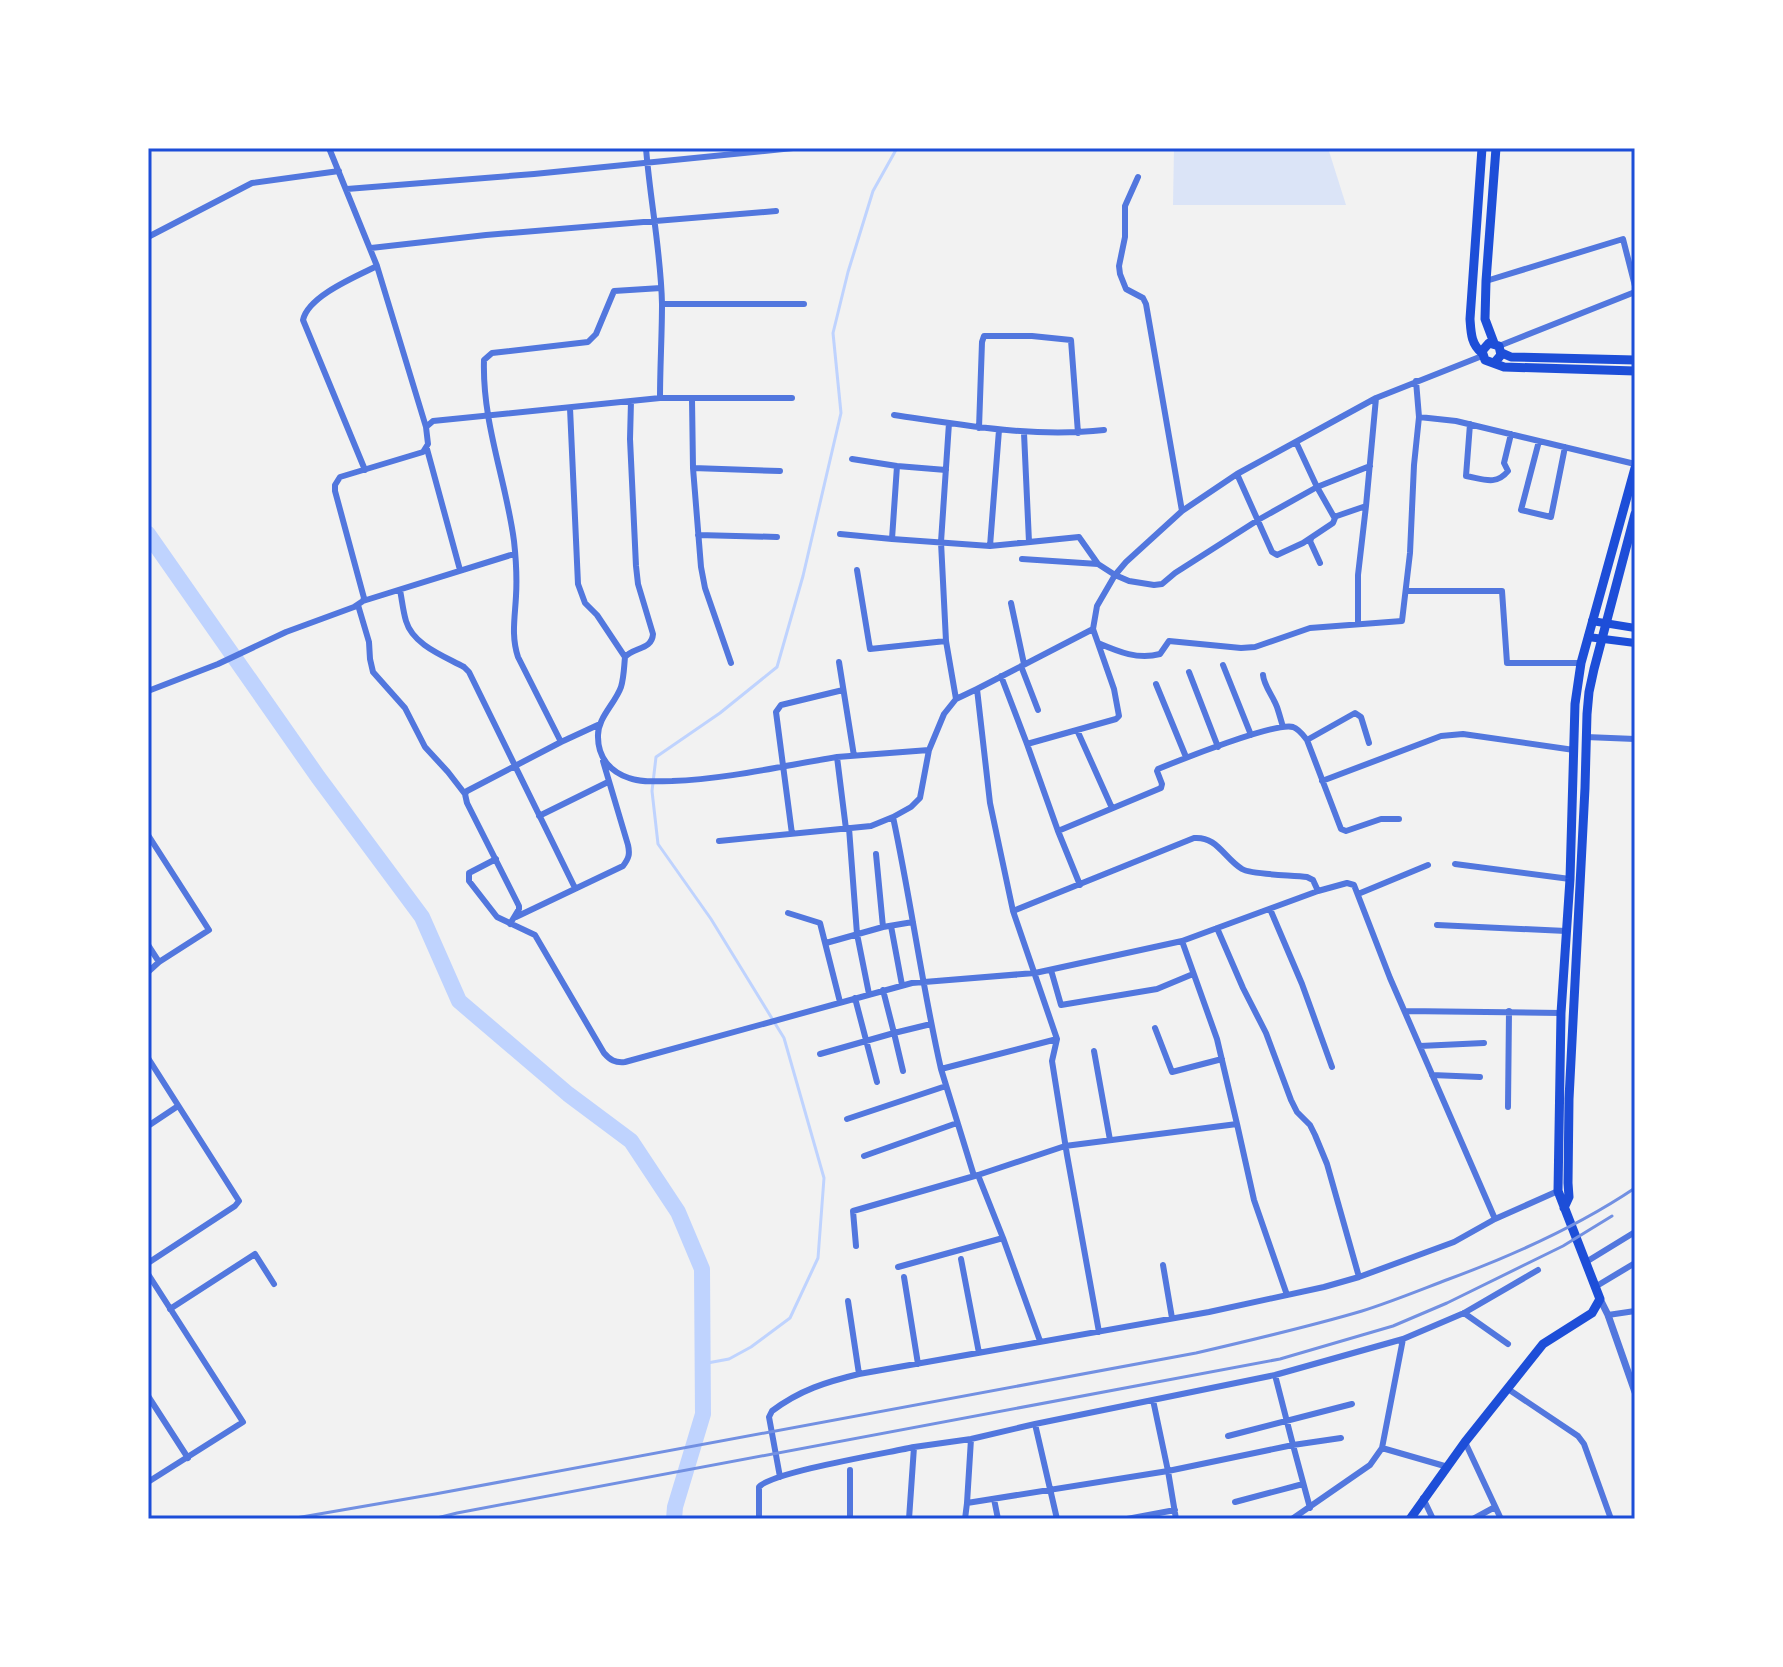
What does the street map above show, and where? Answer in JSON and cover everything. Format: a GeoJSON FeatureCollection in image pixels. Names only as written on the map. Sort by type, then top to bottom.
{"type":"FeatureCollection","features":[{"type":"Feature","properties":{"kind":"main road"},"geometry":{"type":"LineString","coordinates":[[1482,148],[1470,319],[1477,349],[1485,360],[1504,367],[1635,371]]}},
{"type":"Feature","properties":{"kind":"main road"},"geometry":{"type":"LineString","coordinates":[[1495,362],[1499,360],[1498,347],[1487,330],[1485,319],[1496,148]]}},
{"type":"Feature","properties":{"kind":"main road"},"geometry":{"type":"LineString","coordinates":[[1482,354],[1489,343],[1511,357],[1635,360]]}},
{"type":"Feature","properties":{"kind":"main road"},"geometry":{"type":"LineString","coordinates":[[1410,1519],[1465,1442],[1543,1344],[1592,1313],[1600,1299],[1558,1191],[1561,1013],[1570,879],[1575,704],[1581,663],[1635,466]]}},
{"type":"Feature","properties":{"kind":"main road"},"geometry":{"type":"LineString","coordinates":[[1564,1208],[1569,1197],[1569,1099],[1589,692],[1635,514]]}},
{"type":"Feature","properties":{"kind":"main road"},"geometry":{"type":"LineString","coordinates":[[1592,621],[1635,628]]}},
{"type":"Feature","properties":{"kind":"main road"},"geometry":{"type":"LineString","coordinates":[[1588,637],[1635,643]]}},
{"type":"Feature","properties":{"kind":"street"},"geometry":{"type":"LineString","coordinates":[[329,148],[377,266],[426,427],[427,449],[460,570]]}},
{"type":"Feature","properties":{"kind":"street"},"geometry":{"type":"LineString","coordinates":[[646,148],[662,304],[660,398]]}},
{"type":"Feature","properties":{"kind":"street"},"geometry":{"type":"LineString","coordinates":[[347,189],[793,148]]}},
{"type":"Feature","properties":{"kind":"street"},"geometry":{"type":"LineString","coordinates":[[148,237],[252,183],[339,171]]}},
{"type":"Feature","properties":{"kind":"street"},"geometry":{"type":"LineString","coordinates":[[1138,177],[1125,206],[1120,274],[1126,289],[1143,298],[1146,304],[1182,511]]}},
{"type":"Feature","properties":{"kind":"street"},"geometry":{"type":"LineString","coordinates":[[371,248],[486,235],[776,211]]}},
{"type":"Feature","properties":{"kind":"street"},"geometry":{"type":"LineString","coordinates":[[1486,281],[1623,239],[1635,289],[1498,347]]}},
{"type":"Feature","properties":{"kind":"street"},"geometry":{"type":"LineString","coordinates":[[365,470],[303,320],[308,308],[329,292],[377,266]]}},
{"type":"Feature","properties":{"kind":"street"},"geometry":{"type":"LineString","coordinates":[[561,742],[515,647],[514,541],[487,415],[484,364],[492,353],[588,342],[596,334],[614,291],[661,288]]}},
{"type":"Feature","properties":{"kind":"street"},"geometry":{"type":"LineString","coordinates":[[662,304],[804,304]]}},
{"type":"Feature","properties":{"kind":"street"},"geometry":{"type":"LineString","coordinates":[[979,428],[984,336],[1032,336],[1071,340],[1078,433]]}},
{"type":"Feature","properties":{"kind":"street"},"geometry":{"type":"LineString","coordinates":[[1027,744],[1119,716],[1114,689],[1093,629],[1097,606],[1126,562],[1182,511],[1237,474],[1376,398],[1482,354]]}},
{"type":"Feature","properties":{"kind":"street"},"geometry":{"type":"LineString","coordinates":[[1098,643],[1142,658],[1160,654],[1169,641],[1255,647],[1310,628],[1402,621],[1419,417],[1416,381]]}},
{"type":"Feature","properties":{"kind":"street"},"geometry":{"type":"LineString","coordinates":[[426,427],[433,421],[660,398],[792,398]]}},
{"type":"Feature","properties":{"kind":"street"},"geometry":{"type":"LineString","coordinates":[[1358,624],[1358,575],[1376,398]]}},
{"type":"Feature","properties":{"kind":"street"},"geometry":{"type":"LineString","coordinates":[[692,399],[699,550],[705,588],[731,663]]}},
{"type":"Feature","properties":{"kind":"street"},"geometry":{"type":"LineString","coordinates":[[512,921],[623,866],[630,852],[603,766],[598,734],[600,724],[620,688],[625,657],[648,645],[653,634],[638,584],[636,566],[631,401]]}},
{"type":"Feature","properties":{"kind":"street"},"geometry":{"type":"LineString","coordinates":[[570,408],[578,584],[585,603],[597,615],[625,657]]}},
{"type":"Feature","properties":{"kind":"street"},"geometry":{"type":"LineString","coordinates":[[894,415],[1024,433],[1104,430]]}},
{"type":"Feature","properties":{"kind":"street"},"geometry":{"type":"LineString","coordinates":[[1419,417],[1470,424],[1635,466]]}},
{"type":"Feature","properties":{"kind":"street"},"geometry":{"type":"LineString","coordinates":[[949,423],[941,542],[946,641],[956,699]]}},
{"type":"Feature","properties":{"kind":"street"},"geometry":{"type":"LineString","coordinates":[[1470,424],[1466,476],[1494,482],[1502,478],[1508,471],[1504,463],[1511,434]]}},
{"type":"Feature","properties":{"kind":"street"},"geometry":{"type":"LineString","coordinates":[[990,546],[999,430]]}},
{"type":"Feature","properties":{"kind":"street"},"geometry":{"type":"LineString","coordinates":[[1024,433],[1029,542]]}},
{"type":"Feature","properties":{"kind":"street"},"geometry":{"type":"LineString","coordinates":[[1539,441],[1521,510],[1551,517],[1565,447]]}},
{"type":"Feature","properties":{"kind":"street"},"geometry":{"type":"LineString","coordinates":[[1296,442],[1335,518]]}},
{"type":"Feature","properties":{"kind":"street"},"geometry":{"type":"LineString","coordinates":[[427,449],[340,477],[335,485],[364,598],[361,603],[373,672],[405,708],[425,747],[465,794],[519,906],[512,921]]}},
{"type":"Feature","properties":{"kind":"street"},"geometry":{"type":"LineString","coordinates":[[852,459],[946,470]]}},
{"type":"Feature","properties":{"kind":"street"},"geometry":{"type":"LineString","coordinates":[[892,539],[897,466]]}},
{"type":"Feature","properties":{"kind":"street"},"geometry":{"type":"LineString","coordinates":[[840,534],[990,546],[1079,537],[1098,564],[1115,575],[1129,581],[1162,584],[1258,520],[1317,487],[1370,466]]}},
{"type":"Feature","properties":{"kind":"street"},"geometry":{"type":"LineString","coordinates":[[693,468],[780,471]]}},
{"type":"Feature","properties":{"kind":"street"},"geometry":{"type":"LineString","coordinates":[[1237,474],[1272,552],[1277,555],[1303,543],[1333,523],[1335,518],[1366,506]]}},
{"type":"Feature","properties":{"kind":"street"},"geometry":{"type":"LineString","coordinates":[[698,535],[777,537]]}},
{"type":"Feature","properties":{"kind":"street"},"geometry":{"type":"LineString","coordinates":[[1312,537],[1310,544],[1320,563]]}},
{"type":"Feature","properties":{"kind":"street"},"geometry":{"type":"LineString","coordinates":[[148,691],[361,603],[514,554]]}},
{"type":"Feature","properties":{"kind":"street"},"geometry":{"type":"LineString","coordinates":[[1022,559],[1098,564]]}},
{"type":"Feature","properties":{"kind":"street"},"geometry":{"type":"LineString","coordinates":[[857,570],[870,649],[946,641]]}},
{"type":"Feature","properties":{"kind":"street"},"geometry":{"type":"LineString","coordinates":[[400,590],[410,630],[419,640],[469,672],[575,888]]}},
{"type":"Feature","properties":{"kind":"street"},"geometry":{"type":"LineString","coordinates":[[1406,591],[1502,591],[1507,663],[1581,663]]}},
{"type":"Feature","properties":{"kind":"street"},"geometry":{"type":"LineString","coordinates":[[1011,603],[1022,665],[1038,710]]}},
{"type":"Feature","properties":{"kind":"street"},"geometry":{"type":"LineString","coordinates":[[719,841],[871,826],[911,807],[920,798],[929,750],[944,714],[956,699],[1093,629]]}},
{"type":"Feature","properties":{"kind":"street"},"geometry":{"type":"LineString","coordinates":[[839,662],[854,756]]}},
{"type":"Feature","properties":{"kind":"street"},"geometry":{"type":"LineString","coordinates":[[1223,665],[1251,735]]}},
{"type":"Feature","properties":{"kind":"street"},"geometry":{"type":"LineString","coordinates":[[1189,672],[1218,747]]}},
{"type":"Feature","properties":{"kind":"street"},"geometry":{"type":"LineString","coordinates":[[1263,675],[1283,727]]}},
{"type":"Feature","properties":{"kind":"street"},"geometry":{"type":"LineString","coordinates":[[1001,676],[1080,885]]}},
{"type":"Feature","properties":{"kind":"street"},"geometry":{"type":"LineString","coordinates":[[1156,684],[1186,757]]}},
{"type":"Feature","properties":{"kind":"street"},"geometry":{"type":"LineString","coordinates":[[977,689],[990,803],[1013,911],[1057,1039],[1052,1061],[1099,1332]]}},
{"type":"Feature","properties":{"kind":"street"},"geometry":{"type":"LineString","coordinates":[[792,834],[777,708],[843,690]]}},
{"type":"Feature","properties":{"kind":"street"},"geometry":{"type":"LineString","coordinates":[[1307,740],[1355,713],[1361,717],[1369,743]]}},
{"type":"Feature","properties":{"kind":"street"},"geometry":{"type":"LineString","coordinates":[[465,794],[600,724]]}},
{"type":"Feature","properties":{"kind":"street"},"geometry":{"type":"LineString","coordinates":[[1058,831],[1161,788],[1157,769],[1251,735],[1283,727],[1301,731],[1307,740],[1343,831],[1381,819],[1399,819]]}},
{"type":"Feature","properties":{"kind":"street"},"geometry":{"type":"LineString","coordinates":[[1077,730],[1112,808]]}},
{"type":"Feature","properties":{"kind":"street"},"geometry":{"type":"LineString","coordinates":[[1322,781],[1441,736],[1463,734],[1574,750]]}},
{"type":"Feature","properties":{"kind":"street"},"geometry":{"type":"LineString","coordinates":[[1586,737],[1635,739]]}},
{"type":"Feature","properties":{"kind":"street"},"geometry":{"type":"LineString","coordinates":[[603,758],[617,773],[631,779],[659,781],[699,780],[837,757],[929,750]]}},
{"type":"Feature","properties":{"kind":"street"},"geometry":{"type":"LineString","coordinates":[[837,757],[857,934],[869,994]]}},
{"type":"Feature","properties":{"kind":"street"},"geometry":{"type":"LineString","coordinates":[[539,816],[608,782]]}},
{"type":"Feature","properties":{"kind":"street"},"geometry":{"type":"LineString","coordinates":[[893,817],[941,1069],[976,1176],[1003,1238],[1040,1341]]}},
{"type":"Feature","properties":{"kind":"street"},"geometry":{"type":"LineString","coordinates":[[148,835],[209,930],[148,972]]}},
{"type":"Feature","properties":{"kind":"street"},"geometry":{"type":"LineString","coordinates":[[1013,911],[1194,838],[1210,840],[1243,870],[1307,877],[1313,880],[1318,891]]}},
{"type":"Feature","properties":{"kind":"street"},"geometry":{"type":"LineString","coordinates":[[876,854],[887,926],[902,985]]}},
{"type":"Feature","properties":{"kind":"street"},"geometry":{"type":"LineString","coordinates":[[496,859],[469,873],[469,881],[497,917],[512,921],[535,935],[604,1053],[617,1063],[902,985],[1035,973],[1182,941],[1318,891],[1351,883],[1495,1219]]}},
{"type":"Feature","properties":{"kind":"street"},"geometry":{"type":"LineString","coordinates":[[1455,864],[1570,879]]}},
{"type":"Feature","properties":{"kind":"street"},"geometry":{"type":"LineString","coordinates":[[1358,894],[1428,865]]}},
{"type":"Feature","properties":{"kind":"street"},"geometry":{"type":"LineString","coordinates":[[1270,909],[1332,1067]]}},
{"type":"Feature","properties":{"kind":"street"},"geometry":{"type":"LineString","coordinates":[[788,913],[820,923],[840,1002]]}},
{"type":"Feature","properties":{"kind":"street"},"geometry":{"type":"LineString","coordinates":[[826,943],[913,922]]}},
{"type":"Feature","properties":{"kind":"street"},"geometry":{"type":"LineString","coordinates":[[1437,925],[1566,931]]}},
{"type":"Feature","properties":{"kind":"street"},"geometry":{"type":"LineString","coordinates":[[1217,928],[1266,1033],[1291,1100],[1297,1112],[1310,1125],[1321,1149],[1359,1277]]}},
{"type":"Feature","properties":{"kind":"street"},"geometry":{"type":"LineString","coordinates":[[1182,941],[1217,1039],[1254,1200],[1287,1295]]}},
{"type":"Feature","properties":{"kind":"street"},"geometry":{"type":"LineString","coordinates":[[148,945],[159,962]]}},
{"type":"Feature","properties":{"kind":"street"},"geometry":{"type":"LineString","coordinates":[[1051,970],[1061,1005],[1157,989],[1193,974]]}},
{"type":"Feature","properties":{"kind":"street"},"geometry":{"type":"LineString","coordinates":[[883,990],[903,1071]]}},
{"type":"Feature","properties":{"kind":"street"},"geometry":{"type":"LineString","coordinates":[[855,998],[877,1082]]}},
{"type":"Feature","properties":{"kind":"street"},"geometry":{"type":"LineString","coordinates":[[1405,1011],[1561,1013]]}},
{"type":"Feature","properties":{"kind":"street"},"geometry":{"type":"LineString","coordinates":[[1508,1107],[1509,1011]]}},
{"type":"Feature","properties":{"kind":"street"},"geometry":{"type":"LineString","coordinates":[[820,1054],[931,1024]]}},
{"type":"Feature","properties":{"kind":"street"},"geometry":{"type":"LineString","coordinates":[[1155,1028],[1172,1072],[1222,1059]]}},
{"type":"Feature","properties":{"kind":"street"},"geometry":{"type":"LineString","coordinates":[[941,1069],[1057,1039]]}},
{"type":"Feature","properties":{"kind":"street"},"geometry":{"type":"LineString","coordinates":[[1420,1046],[1484,1043]]}},
{"type":"Feature","properties":{"kind":"street"},"geometry":{"type":"LineString","coordinates":[[1094,1051],[1110,1140]]}},
{"type":"Feature","properties":{"kind":"street"},"geometry":{"type":"LineString","coordinates":[[148,1058],[239,1201],[148,1263]]}},
{"type":"Feature","properties":{"kind":"street"},"geometry":{"type":"LineString","coordinates":[[1432,1075],[1480,1077]]}},
{"type":"Feature","properties":{"kind":"street"},"geometry":{"type":"LineString","coordinates":[[847,1119],[946,1086]]}},
{"type":"Feature","properties":{"kind":"street"},"geometry":{"type":"LineString","coordinates":[[148,1126],[178,1106]]}},
{"type":"Feature","properties":{"kind":"street"},"geometry":{"type":"LineString","coordinates":[[864,1156],[957,1123]]}},
{"type":"Feature","properties":{"kind":"street"},"geometry":{"type":"LineString","coordinates":[[856,1246],[853,1211],[976,1176],[1065,1146],[1237,1124]]}},
{"type":"Feature","properties":{"kind":"street"},"geometry":{"type":"LineString","coordinates":[[780,1477],[769,1417],[772,1411],[804,1390],[825,1382],[1324,1287],[1454,1242],[1495,1219],[1558,1191]]}},
{"type":"Feature","properties":{"kind":"street"},"geometry":{"type":"LineString","coordinates":[[1586,1262],[1635,1232]]}},
{"type":"Feature","properties":{"kind":"street"},"geometry":{"type":"LineString","coordinates":[[898,1267],[1003,1238]]}},
{"type":"Feature","properties":{"kind":"street"},"geometry":{"type":"LineString","coordinates":[[170,1309],[255,1254],[274,1284]]}},
{"type":"Feature","properties":{"kind":"street"},"geometry":{"type":"LineString","coordinates":[[961,1259],[979,1353]]}},
{"type":"Feature","properties":{"kind":"street"},"geometry":{"type":"LineString","coordinates":[[1595,1287],[1635,1263]]}},
{"type":"Feature","properties":{"kind":"street"},"geometry":{"type":"LineString","coordinates":[[1163,1265],[1172,1318]]}},
{"type":"Feature","properties":{"kind":"street"},"geometry":{"type":"LineString","coordinates":[[759,1519],[759,1487],[763,1482],[792,1472],[914,1447],[971,1439],[1275,1375],[1403,1339],[1464,1313],[1538,1270]]}},
{"type":"Feature","properties":{"kind":"street"},"geometry":{"type":"LineString","coordinates":[[148,1274],[243,1422],[148,1482]]}},
{"type":"Feature","properties":{"kind":"street"},"geometry":{"type":"LineString","coordinates":[[904,1277],[918,1364]]}},
{"type":"Feature","properties":{"kind":"street"},"geometry":{"type":"LineString","coordinates":[[1600,1299],[1635,1392]]}},
{"type":"Feature","properties":{"kind":"street"},"geometry":{"type":"LineString","coordinates":[[848,1301],[859,1374]]}},
{"type":"Feature","properties":{"kind":"street"},"geometry":{"type":"LineString","coordinates":[[1624,1312],[1635,1304]]}},
{"type":"Feature","properties":{"kind":"street"},"geometry":{"type":"LineString","coordinates":[[1608,1315],[1635,1311]]}},
{"type":"Feature","properties":{"kind":"street"},"geometry":{"type":"LineString","coordinates":[[1464,1313],[1508,1344]]}},
{"type":"Feature","properties":{"kind":"street"},"geometry":{"type":"LineString","coordinates":[[1292,1519],[1370,1465],[1382,1448],[1403,1339]]}},
{"type":"Feature","properties":{"kind":"street"},"geometry":{"type":"LineString","coordinates":[[1275,1375],[1310,1508]]}},
{"type":"Feature","properties":{"kind":"street"},"geometry":{"type":"LineString","coordinates":[[1508,1389],[1578,1436],[1584,1444],[1611,1519]]}},
{"type":"Feature","properties":{"kind":"street"},"geometry":{"type":"LineString","coordinates":[[148,1396],[188,1458]]}},
{"type":"Feature","properties":{"kind":"street"},"geometry":{"type":"LineString","coordinates":[[1153,1400],[1176,1519]]}},
{"type":"Feature","properties":{"kind":"street"},"geometry":{"type":"LineString","coordinates":[[1228,1436],[1352,1404]]}},
{"type":"Feature","properties":{"kind":"street"},"geometry":{"type":"LineString","coordinates":[[1035,1424],[1057,1519]]}},
{"type":"Feature","properties":{"kind":"street"},"geometry":{"type":"LineString","coordinates":[[967,1503],[1168,1471],[1341,1438]]}},
{"type":"Feature","properties":{"kind":"street"},"geometry":{"type":"LineString","coordinates":[[965,1519],[971,1439]]}},
{"type":"Feature","properties":{"kind":"street"},"geometry":{"type":"LineString","coordinates":[[1465,1442],[1501,1519]]}},
{"type":"Feature","properties":{"kind":"street"},"geometry":{"type":"LineString","coordinates":[[909,1519],[914,1447]]}},
{"type":"Feature","properties":{"kind":"street"},"geometry":{"type":"LineString","coordinates":[[1382,1448],[1448,1467]]}},
{"type":"Feature","properties":{"kind":"street"},"geometry":{"type":"LineString","coordinates":[[850,1470],[850,1519]]}},
{"type":"Feature","properties":{"kind":"street"},"geometry":{"type":"LineString","coordinates":[[1235,1502],[1303,1484]]}},
{"type":"Feature","properties":{"kind":"street"},"geometry":{"type":"LineString","coordinates":[[1423,1498],[1433,1519]]}},
{"type":"Feature","properties":{"kind":"street"},"geometry":{"type":"LineString","coordinates":[[994,1499],[998,1519]]}},
{"type":"Feature","properties":{"kind":"street"},"geometry":{"type":"LineString","coordinates":[[1473,1519],[1495,1507]]}},
{"type":"Feature","properties":{"kind":"street"},"geometry":{"type":"LineString","coordinates":[[1127,1519],[1175,1510]]}},
{"type":"Feature","properties":{"kind":"shaded area"},"geometry":{"type":"Polygon","coordinates":[[[1174,148],[1328,148],[1346,205],[1173,205],[1174,148]]]}},
{"type":"Feature","properties":{"kind":"waterway"},"geometry":{"type":"LineString","coordinates":[[702,1364],[729,1359],[790,1318],[818,1258],[824,1178],[784,1038],[711,919],[658,844],[652,791],[656,757],[720,713],[777,667],[803,576],[841,413],[833,333],[873,191],[897,148]]}},
{"type":"Feature","properties":{"kind":"waterway"},"geometry":{"type":"LineString","coordinates":[[148,534],[318,777],[422,917],[459,1001],[568,1094],[631,1141],[678,1212],[702,1269],[703,1414],[674,1519]]}},
{"type":"Feature","properties":{"kind":"railway"},"geometry":{"type":"LineString","coordinates":[[290,1519],[1196,1353],[1280,1333],[1406,1296],[1497,1260],[1568,1228],[1635,1188]]}},
{"type":"Feature","properties":{"kind":"railway"},"geometry":{"type":"LineString","coordinates":[[433,1519],[1280,1359],[1393,1326],[1447,1303],[1563,1246],[1612,1216]]}}]}
